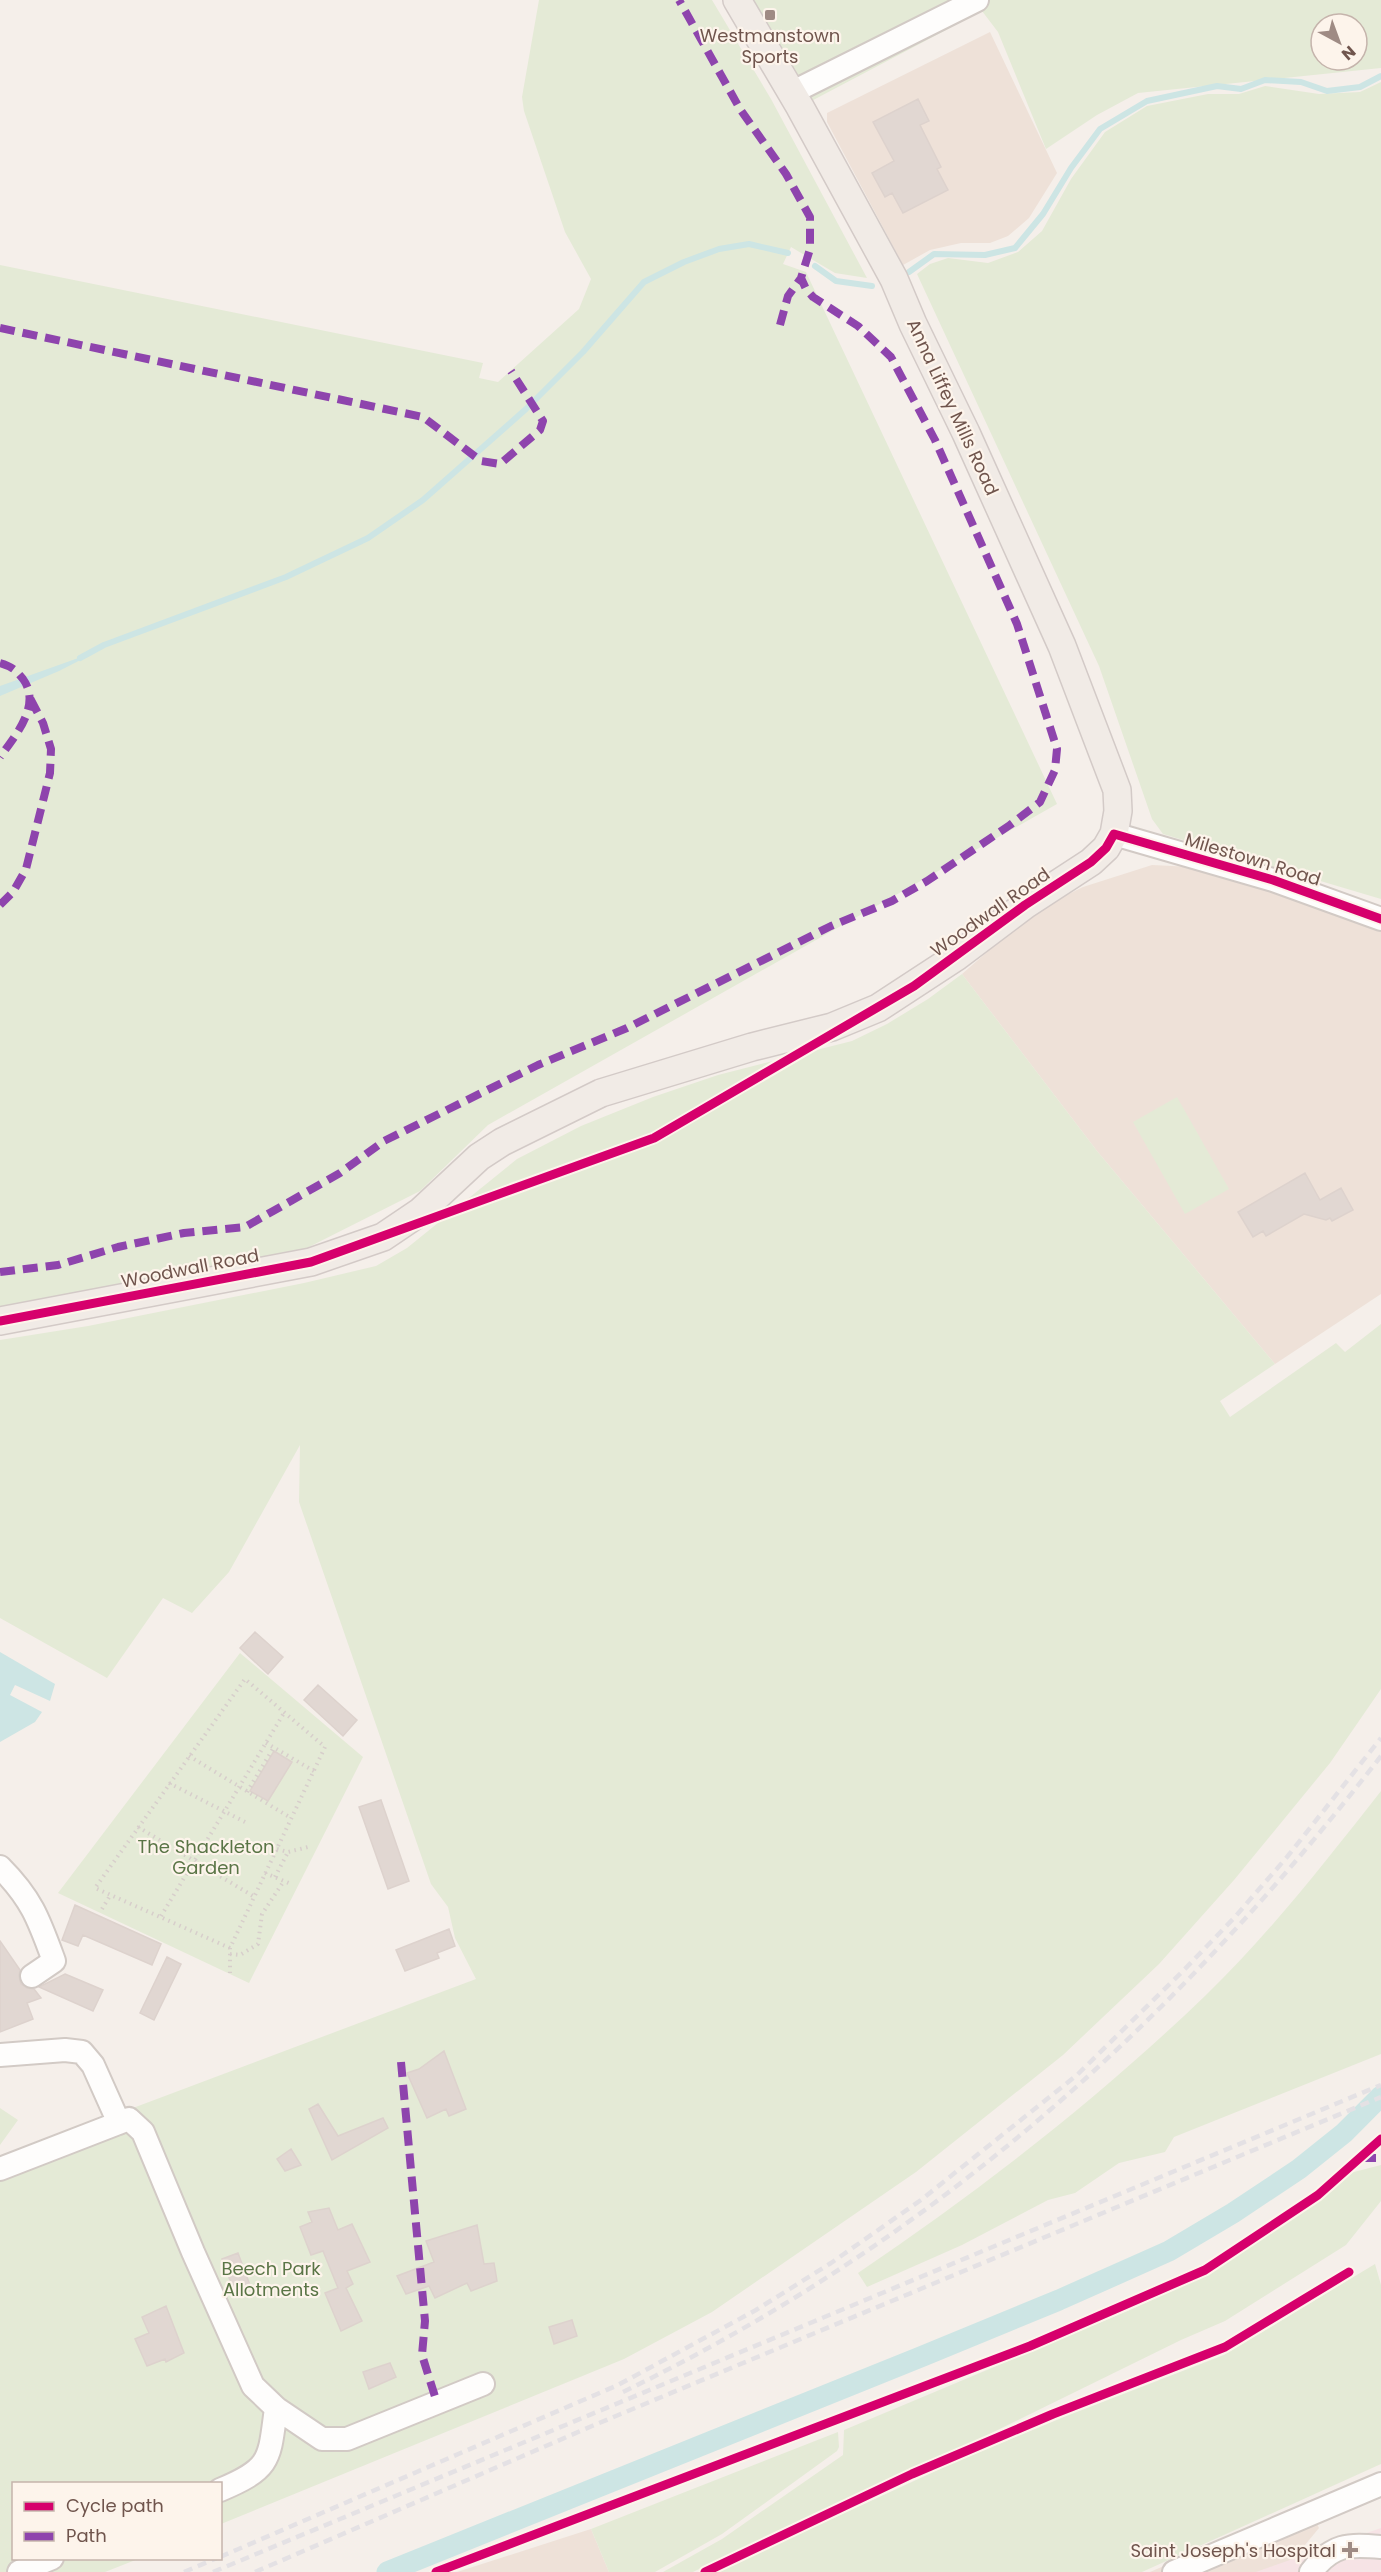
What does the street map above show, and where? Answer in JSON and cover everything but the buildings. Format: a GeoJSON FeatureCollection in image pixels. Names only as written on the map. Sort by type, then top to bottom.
{"type":"FeatureCollection","features":[{"type":"Feature","properties":{"kind":"main road","name":"Anna Liffey Mills Road"},"geometry":{"type":"LineString","coordinates":[[737,0],[894,279],[913,324],[971,444],[1062,646],[1117,790],[1118,811],[1114,834]]}},
{"type":"Feature","properties":{"kind":"main road","name":"Woodwall Road"},"geometry":{"type":"LineString","coordinates":[[0,1321],[311,1262],[383,1237],[420,1212],[479,1157],[501,1142],[591,1098],[741,1050],[832,1028],[878,1008],[956,957],[1025,905],[1091,862],[1106,848],[1114,834]]}},
{"type":"Feature","properties":{"kind":"street"},"geometry":{"type":"LineString","coordinates":[[791,93],[977,0]]}},
{"type":"Feature","properties":{"kind":"street","name":"Milestown Road"},"geometry":{"type":"LineString","coordinates":[[1114,834],[1274,880],[1381,919]]}},
{"type":"Feature","properties":{"kind":"street"},"geometry":{"type":"LineString","coordinates":[[0,1867],[14,1881],[35,1910],[54,1961],[32,1976]]}},
{"type":"Feature","properties":{"kind":"street"},"geometry":{"type":"LineString","coordinates":[[0,2055],[65,2050],[82,2052],[93,2065],[119,2123]]}},
{"type":"Feature","properties":{"kind":"street"},"geometry":{"type":"LineString","coordinates":[[0,2169],[129,2119],[143,2132],[193,2252],[253,2386],[276,2408],[322,2439],[346,2439],[483,2384]]}},
{"type":"Feature","properties":{"kind":"street"},"geometry":{"type":"LineString","coordinates":[[222,2489],[244,2480],[264,2464],[271,2445],[276,2408]]}},
{"type":"Feature","properties":{"kind":"street"},"geometry":{"type":"LineString","coordinates":[[1174,2572],[1381,2484]]}},
{"type":"Feature","properties":{"kind":"street"},"geometry":{"type":"LineString","coordinates":[[1311,2572],[1320,2560],[1332,2551],[1352,2544],[1381,2547]]}},
{"type":"Feature","properties":{"kind":"street"},"geometry":{"type":"LineString","coordinates":[[19,2572],[49,2560]]}},
{"type":"Feature","properties":{"kind":"path"},"geometry":{"type":"LineString","coordinates":[[230,1948],[95,1888],[245,1679],[325,1747],[230,1948],[230,1973]]}},
{"type":"Feature","properties":{"kind":"path"},"geometry":{"type":"LineString","coordinates":[[161,1916],[284,1713]]}},
{"type":"Feature","properties":{"kind":"path"},"geometry":{"type":"LineString","coordinates":[[266,1743],[314,1771]]}},
{"type":"Feature","properties":{"kind":"path"},"geometry":{"type":"LineString","coordinates":[[247,1792],[274,1748]]}},
{"type":"Feature","properties":{"kind":"path"},"geometry":{"type":"LineString","coordinates":[[189,1756],[291,1818]]}},
{"type":"Feature","properties":{"kind":"path"},"geometry":{"type":"LineString","coordinates":[[169,1783],[245,1822]]}},
{"type":"Feature","properties":{"kind":"path"},"geometry":{"type":"LineString","coordinates":[[138,1827],[254,1896]]}},
{"type":"Feature","properties":{"kind":"path"},"geometry":{"type":"LineString","coordinates":[[277,1849],[288,1852],[308,1847]]}},
{"type":"Feature","properties":{"kind":"path"},"geometry":{"type":"LineString","coordinates":[[275,1877],[288,1852]]}},
{"type":"Feature","properties":{"kind":"path"},"geometry":{"type":"LineString","coordinates":[[266,1873],[291,1884]]}},
{"type":"Feature","properties":{"kind":"path"},"geometry":{"type":"LineString","coordinates":[[230,1954],[240,1955],[258,1944],[262,1914],[284,1881]]}},
{"type":"Feature","properties":{"kind":"path"},"geometry":{"type":"LineString","coordinates":[[102,1909],[111,1894]]}},
{"type":"Feature","properties":{"kind":"shaded area"},"geometry":{"type":"Polygon","coordinates":[[[990,32],[1057,173],[1029,218],[1008,236],[990,243],[961,243],[930,250],[903,265],[827,122],[827,113],[990,32]]]}},
{"type":"Feature","properties":{"kind":"shaded area"},"geometry":{"type":"Polygon","coordinates":[[[1152,865],[1192,867],[1381,929],[1381,1294],[1275,1364],[1097,1151],[962,974],[1034,911],[1083,887],[1152,865]]]}},
{"type":"Feature","properties":{"kind":"shaded area"},"geometry":{"type":"Polygon","coordinates":[[[1307,2504],[1319,2528],[1300,2551],[1292,2572],[1150,2572],[1307,2504]]]}},
{"type":"Feature","properties":{"kind":"shaded area","name":"Saint Joseph's Hospital"},"geometry":{"type":"Polygon","coordinates":[[[1381,2528],[1381,2572],[1256,2572],[1381,2528]]]}},
{"type":"Feature","properties":{"kind":"shaded area"},"geometry":{"type":"Polygon","coordinates":[[[591,2529],[609,2572],[457,2572],[591,2529]]]}},
{"type":"Feature","properties":{"kind":"green space"},"geometry":{"type":"Polygon","coordinates":[[[539,0],[712,0],[771,99],[867,278],[835,273],[791,247],[783,264],[806,272],[1057,804],[488,1125],[420,1191],[299,1252],[0,1309],[0,265],[483,363],[479,378],[498,382],[579,309],[591,279],[565,232],[524,111],[522,97],[539,0]]]}},
{"type":"Feature","properties":{"kind":"green space"},"geometry":{"type":"Polygon","coordinates":[[[737,0],[1381,0],[1381,68],[1369,69],[1369,12],[1309,12],[1309,72],[1342,72],[1138,93],[1097,115],[1046,149],[998,32],[982,11],[800,107],[737,0]]]}},
{"type":"Feature","properties":{"kind":"green space"},"geometry":{"type":"Polygon","coordinates":[[[1381,82],[1381,899],[1163,834],[1152,819],[1099,666],[917,274],[930,264],[948,258],[988,263],[1018,252],[1042,231],[1071,179],[1105,132],[1147,106],[1208,94],[1239,94],[1265,86],[1319,94],[1360,92],[1381,82]]]}},
{"type":"Feature","properties":{"kind":"green space","name":"Beech Park Allotments"},"geometry":{"type":"Polygon","coordinates":[[[962,974],[1097,1151],[1275,1364],[1220,1401],[1230,1417],[1336,1343],[1345,1352],[1381,1324],[1381,1689],[1330,1763],[1234,1880],[1159,1964],[1063,2055],[916,2172],[712,2312],[624,2359],[222,2524],[222,2482],[12,2482],[12,2560],[135,2560],[105,2572],[0,2572],[0,2158],[476,1979],[455,1938],[448,1907],[431,1884],[299,1502],[300,1445],[229,1572],[192,1613],[163,1598],[107,1678],[0,1618],[0,1340],[88,1326],[304,1283],[376,1266],[407,1248],[517,1159],[581,1126],[653,1097],[718,1075],[852,1041],[887,1024],[928,999],[962,974]]]}},
{"type":"Feature","properties":{"kind":"green space"},"geometry":{"type":"Polygon","coordinates":[[[1177,1097],[1229,1189],[1185,1214],[1133,1122],[1177,1097]]]}},
{"type":"Feature","properties":{"kind":"green space","name":"The Shackleton Garden"},"geometry":{"type":"Polygon","coordinates":[[[240,1653],[363,1757],[249,1983],[58,1893],[240,1653]]]}},
{"type":"Feature","properties":{"kind":"green space"},"geometry":{"type":"Polygon","coordinates":[[[1381,1791],[1381,2054],[1174,2137],[1165,2152],[1119,2163],[1075,2193],[1048,2200],[962,2245],[867,2287],[858,2273],[949,2209],[1038,2142],[1124,2070],[1206,1995],[1275,1922],[1381,1791]]]}},
{"type":"Feature","properties":{"kind":"green space"},"geometry":{"type":"Polygon","coordinates":[[[0,2108],[18,2120],[0,2145],[0,2108]]]}},
{"type":"Feature","properties":{"kind":"green space"},"geometry":{"type":"Polygon","coordinates":[[[1381,2165],[1381,2201],[1346,2245],[1225,2321],[1181,2340],[975,2441],[693,2572],[663,2572],[722,2539],[843,2455],[844,2430],[1130,2310],[1186,2284],[1282,2223],[1350,2173],[1381,2165]]]}},
{"type":"Feature","properties":{"kind":"green space"},"geometry":{"type":"Polygon","coordinates":[[[1375,2264],[1381,2285],[1381,2464],[1142,2572],[717,2572],[953,2463],[1224,2355],[1375,2264]]]}},
{"type":"Feature","properties":{"kind":"green space"},"geometry":{"type":"Polygon","coordinates":[[[838,2432],[837,2451],[722,2534],[655,2572],[609,2572],[591,2529],[838,2432]]]}},
{"type":"Feature","properties":{"kind":"water"},"geometry":{"type":"Polygon","coordinates":[[[98,651],[59,671],[0,696],[0,686],[98,651]]]}},
{"type":"Feature","properties":{"kind":"water"},"geometry":{"type":"Polygon","coordinates":[[[0,1652],[55,1684],[50,1701],[15,1685],[10,1695],[42,1712],[35,1722],[0,1742],[0,1652]]]}},
{"type":"Feature","properties":{"kind":"waterway"},"geometry":{"type":"LineString","coordinates":[[909,272],[934,254],[985,255],[1015,248],[1043,214],[1071,168],[1100,129],[1147,101],[1217,86],[1241,89],[1265,80],[1301,82],[1327,91],[1360,87],[1381,76]]}},
{"type":"Feature","properties":{"kind":"waterway"},"geometry":{"type":"LineString","coordinates":[[80,658],[104,645],[286,577],[368,538],[423,500],[526,409],[583,352],[644,282],[684,262],[719,249],[749,244],[788,253]]}},
{"type":"Feature","properties":{"kind":"waterway"},"geometry":{"type":"LineString","coordinates":[[815,266],[836,281],[872,286]]}},
{"type":"Feature","properties":{"kind":"waterway"},"geometry":{"type":"LineString","coordinates":[[387,2572],[923,2356],[1059,2300],[1169,2251],[1233,2213],[1299,2169],[1344,2133],[1381,2096]]}},
{"type":"Feature","properties":{"kind":"railway"},"geometry":{"type":"LineString","coordinates":[[222,2556],[618,2385],[756,2310],[831,2263],[921,2200],[1077,2075],[1182,1972],[1234,1918],[1287,1857],[1381,1738]]}},
{"type":"Feature","properties":{"kind":"railway"},"geometry":{"type":"LineString","coordinates":[[623,2392],[736,2333],[842,2267],[944,2196],[1040,2119],[1131,2036],[1218,1948],[1301,1855],[1381,1756]]}},
{"type":"Feature","properties":{"kind":"railway"},"geometry":{"type":"LineString","coordinates":[[213,2572],[1381,2085]]}},
{"type":"Feature","properties":{"kind":"railway"},"geometry":{"type":"LineString","coordinates":[[255,2572],[592,2426],[1381,2097]]}},
{"type":"Feature","properties":{"kind":"railway"},"geometry":{"type":"LineString","coordinates":[[184,2572],[212,2560]]}},
{"type":"Feature","properties":{"kind":"marked path"},"geometry":{"type":"LineString","coordinates":[[0,1272],[58,1265],[118,1247],[184,1233],[245,1227],[340,1173],[384,1141],[538,1065],[627,1028],[831,926],[892,901],[927,881],[1040,802],[1055,770],[1057,749],[1017,624],[935,440],[891,357],[858,326],[813,297],[806,289],[801,278],[810,249],[810,217],[786,174],[740,109],[679,0]]}},
{"type":"Feature","properties":{"kind":"marked path"},"geometry":{"type":"LineString","coordinates":[[780,325],[788,296],[801,278]]}},
{"type":"Feature","properties":{"kind":"marked path"},"geometry":{"type":"LineString","coordinates":[[0,328],[423,417],[481,461],[500,464],[540,430],[543,421],[511,371]]}},
{"type":"Feature","properties":{"kind":"marked path"},"geometry":{"type":"LineString","coordinates":[[0,663],[16,671],[23,679],[30,699],[19,730],[0,757]]}},
{"type":"Feature","properties":{"kind":"marked path"},"geometry":{"type":"LineString","coordinates":[[0,905],[13,892],[26,869],[50,773],[51,749],[43,723],[30,698]]}},
{"type":"Feature","properties":{"kind":"marked path"},"geometry":{"type":"LineString","coordinates":[[401,2062],[425,2321],[422,2355],[437,2403]]}},
{"type":"Feature","properties":{"kind":"marked path"},"geometry":{"type":"LineString","coordinates":[[1361,2158],[1381,2158]]}},
{"type":"Feature","properties":{"kind":"cycle path"},"geometry":{"type":"LineString","coordinates":[[0,1321],[311,1262],[654,1138],[914,986],[1025,905],[1091,862],[1106,848],[1114,834],[1273,880],[1381,919]]}},
{"type":"Feature","properties":{"kind":"cycle path"},"geometry":{"type":"LineString","coordinates":[[436,2572],[1030,2346],[1205,2270],[1318,2195],[1381,2139]]}},
{"type":"Feature","properties":{"kind":"cycle path"},"geometry":{"type":"LineString","coordinates":[[705,2572],[912,2474],[1053,2414],[1225,2347],[1349,2272]]}},
{"type":"Feature","properties":{"kind":"place","name":"Westmanstown Sports"},"geometry":{"type":"Point","coordinates":[770,15]}},
{"type":"Feature","properties":{"kind":"place","name":"Saint Joseph's Hospital"},"geometry":{"type":"Point","coordinates":[1350,2550]}}]}
